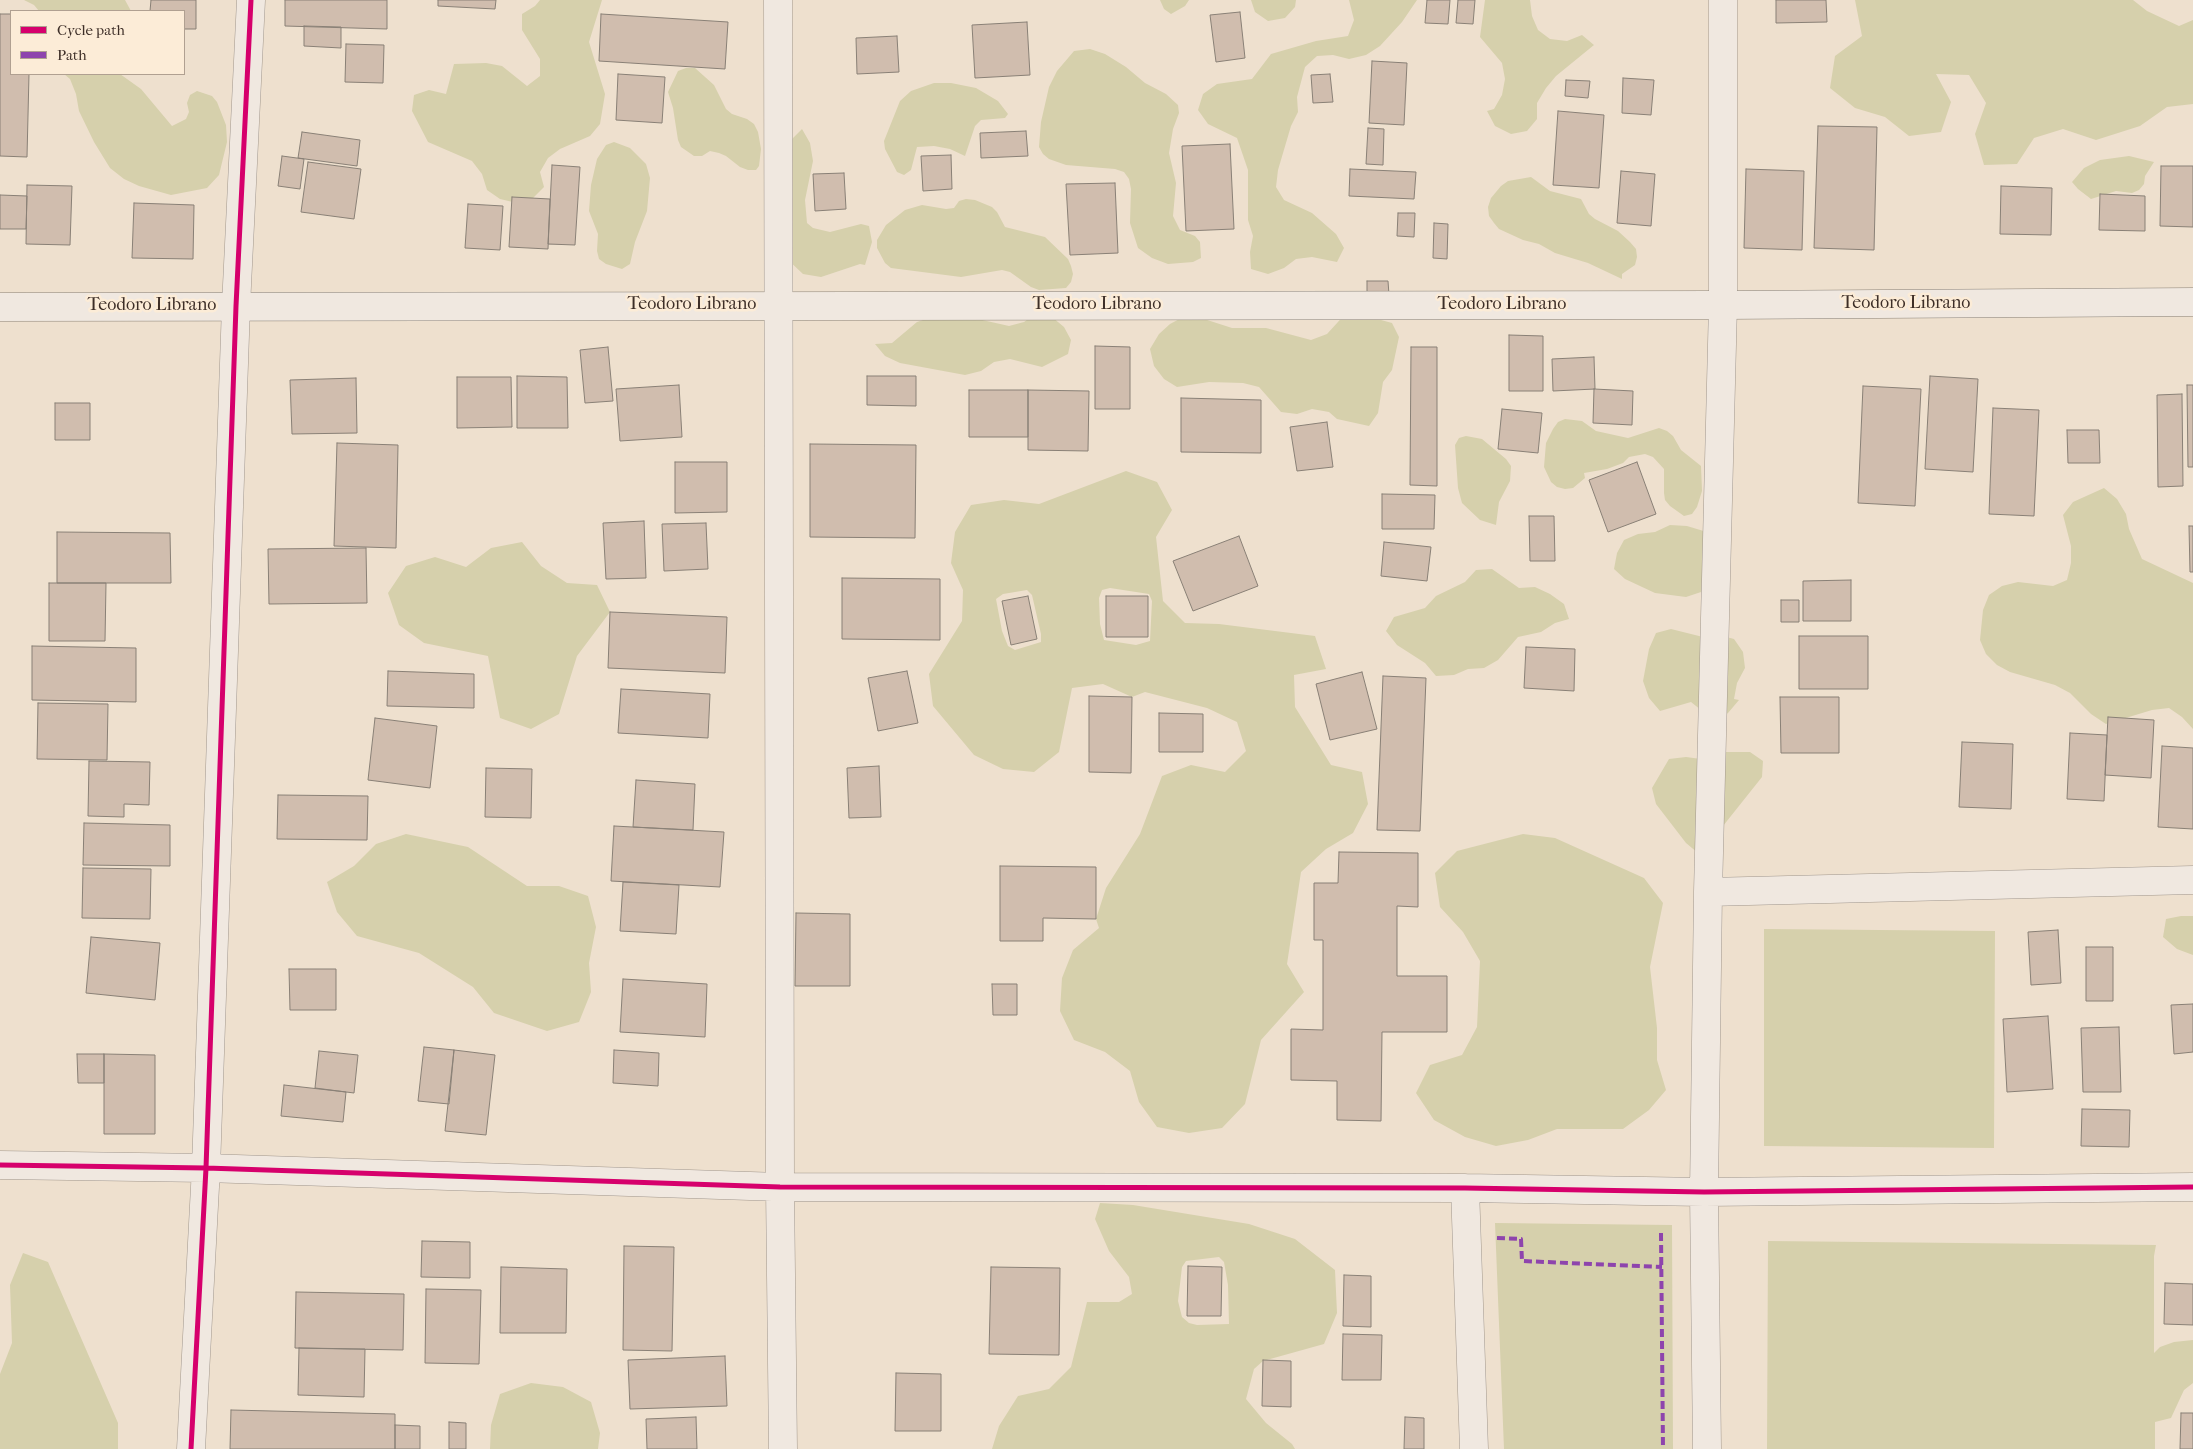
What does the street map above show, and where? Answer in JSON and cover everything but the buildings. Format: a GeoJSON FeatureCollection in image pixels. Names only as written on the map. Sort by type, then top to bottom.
{"type":"FeatureCollection","features":[{"type":"Feature","properties":{"kind":"street"},"geometry":{"type":"LineString","coordinates":[[191,1449],[206,1168],[236,306],[251,0]]}},
{"type":"Feature","properties":{"kind":"street"},"geometry":{"type":"LineString","coordinates":[[778,0],[780,1187],[783,1449]]}},
{"type":"Feature","properties":{"kind":"street"},"geometry":{"type":"LineString","coordinates":[[1707,1449],[1704,1192],[1708,892],[1723,305],[1723,0]]}},
{"type":"Feature","properties":{"kind":"street","name":"Teodoro Librano"},"geometry":{"type":"LineString","coordinates":[[0,306],[1723,305],[2193,302]]}},
{"type":"Feature","properties":{"kind":"street"},"geometry":{"type":"LineString","coordinates":[[1708,892],[2193,880]]}},
{"type":"Feature","properties":{"kind":"street"},"geometry":{"type":"LineString","coordinates":[[0,1165],[206,1168],[780,1187],[1465,1188],[1704,1192],[2193,1187]]}},
{"type":"Feature","properties":{"kind":"street"},"geometry":{"type":"LineString","coordinates":[[1465,1188],[1474,1449]]}},
{"type":"Feature","properties":{"kind":"shaded area"},"geometry":{"type":"Polygon","coordinates":[[[24,0],[125,0],[130,10],[38,10],[34,5],[24,0]]]}},
{"type":"Feature","properties":{"kind":"shaded area"},"geometry":{"type":"Polygon","coordinates":[[[540,0],[602,0],[589,42],[605,94],[600,124],[590,136],[560,149],[548,158],[540,172],[544,187],[533,198],[517,203],[500,199],[487,190],[482,174],[472,161],[428,142],[412,111],[414,95],[429,90],[446,94],[454,64],[486,63],[502,66],[527,86],[540,76],[540,59],[522,30],[522,14],[535,6],[540,0]]]}},
{"type":"Feature","properties":{"kind":"shaded area"},"geometry":{"type":"Polygon","coordinates":[[[1160,0],[1189,0],[1185,6],[1171,14],[1164,9],[1160,0]]]}},
{"type":"Feature","properties":{"kind":"shaded area"},"geometry":{"type":"Polygon","coordinates":[[[1251,0],[1296,0],[1295,7],[1285,18],[1268,21],[1255,12],[1251,0]]]}},
{"type":"Feature","properties":{"kind":"shaded area"},"geometry":{"type":"Polygon","coordinates":[[[1349,0],[1417,0],[1402,22],[1380,46],[1366,55],[1349,59],[1333,55],[1317,56],[1305,67],[1297,97],[1298,112],[1291,126],[1278,170],[1276,187],[1284,200],[1312,213],[1336,234],[1344,248],[1337,262],[1312,257],[1296,259],[1284,268],[1268,274],[1251,269],[1250,252],[1253,236],[1248,220],[1248,170],[1237,138],[1208,124],[1198,110],[1203,94],[1217,84],[1252,79],[1271,54],[1316,41],[1348,36],[1354,20],[1349,0]]]}},
{"type":"Feature","properties":{"kind":"shaded area"},"geometry":{"type":"Polygon","coordinates":[[[1485,0],[1530,0],[1532,16],[1538,30],[1550,39],[1567,41],[1582,35],[1594,45],[1556,76],[1546,88],[1537,103],[1537,119],[1527,131],[1511,134],[1495,126],[1487,111],[1494,109],[1502,95],[1505,79],[1502,63],[1480,37],[1485,0]]]}},
{"type":"Feature","properties":{"kind":"shaded area"},"geometry":{"type":"Polygon","coordinates":[[[1855,0],[2133,0],[2147,11],[2179,26],[2193,20],[2193,104],[2167,107],[2140,126],[2096,140],[2063,129],[2034,138],[2017,164],[1984,165],[1975,134],[1986,103],[1969,75],[1936,74],[1951,102],[1941,132],[1909,136],[1885,117],[1855,108],[1830,88],[1835,56],[1862,36],[1855,0]]]}},
{"type":"Feature","properties":{"kind":"shaded area"},"geometry":{"type":"Polygon","coordinates":[[[1090,49],[1105,54],[1126,67],[1145,83],[1166,94],[1178,105],[1179,113],[1173,129],[1169,153],[1176,183],[1173,216],[1180,230],[1195,236],[1200,242],[1201,258],[1193,262],[1168,264],[1152,258],[1138,248],[1130,223],[1131,189],[1129,179],[1124,172],[1115,169],[1066,165],[1049,159],[1039,147],[1041,122],[1049,87],[1057,71],[1074,51],[1090,49]]]}},
{"type":"Feature","properties":{"kind":"shaded area"},"geometry":{"type":"Polygon","coordinates":[[[686,68],[695,68],[714,85],[726,109],[732,114],[747,119],[754,124],[758,132],[761,149],[759,166],[756,170],[740,167],[719,153],[710,151],[702,156],[694,156],[681,147],[668,92],[678,71],[686,68]]]}},
{"type":"Feature","properties":{"kind":"shaded area"},"geometry":{"type":"Polygon","coordinates":[[[65,75],[121,75],[141,89],[172,126],[186,119],[189,112],[187,103],[190,95],[197,91],[212,96],[217,102],[226,125],[227,142],[219,175],[207,188],[171,195],[139,186],[124,179],[110,168],[94,142],[79,111],[76,94],[70,79],[65,75]]]}},
{"type":"Feature","properties":{"kind":"shaded area"},"geometry":{"type":"Polygon","coordinates":[[[934,83],[951,83],[976,88],[998,101],[1008,114],[1005,118],[981,120],[975,126],[965,156],[950,149],[934,146],[917,147],[911,170],[904,175],[897,172],[885,149],[884,141],[900,101],[911,91],[934,83]]]}},
{"type":"Feature","properties":{"kind":"shaded area"},"geometry":{"type":"Polygon","coordinates":[[[802,129],[810,143],[813,161],[805,200],[807,223],[813,228],[830,232],[861,224],[869,226],[872,242],[865,265],[860,264],[821,277],[803,274],[785,257],[790,141],[802,129]]]}},
{"type":"Feature","properties":{"kind":"shaded area"},"geometry":{"type":"Polygon","coordinates":[[[614,142],[630,148],[646,164],[650,178],[647,211],[635,242],[630,264],[622,269],[606,264],[599,259],[597,251],[598,234],[589,211],[591,185],[597,159],[606,145],[614,142]]]}},
{"type":"Feature","properties":{"kind":"shaded area"},"geometry":{"type":"Polygon","coordinates":[[[2129,156],[2154,162],[2145,176],[2144,184],[2139,190],[2132,193],[2116,191],[2091,199],[2072,182],[2084,168],[2100,160],[2129,156]]]}},
{"type":"Feature","properties":{"kind":"shaded area"},"geometry":{"type":"Polygon","coordinates":[[[1531,177],[1550,191],[1581,199],[1589,214],[1618,231],[1630,242],[1636,249],[1637,257],[1635,265],[1622,274],[1622,279],[1588,263],[1555,253],[1539,244],[1523,240],[1499,229],[1489,216],[1488,207],[1491,198],[1508,181],[1531,177]]]}},
{"type":"Feature","properties":{"kind":"shaded area"},"geometry":{"type":"Polygon","coordinates":[[[966,199],[975,200],[992,207],[1005,227],[1045,237],[1068,259],[1071,266],[1073,274],[1071,282],[1066,288],[1039,290],[1031,287],[1010,272],[1002,270],[961,277],[891,268],[885,263],[877,248],[877,240],[886,225],[905,210],[922,205],[946,209],[954,208],[959,201],[966,199]]]}},
{"type":"Feature","properties":{"kind":"shaded area"},"geometry":{"type":"Polygon","coordinates":[[[1348,311],[1392,323],[1399,337],[1392,370],[1383,382],[1378,413],[1369,426],[1337,419],[1329,412],[1312,409],[1297,414],[1281,412],[1259,387],[1243,383],[1209,382],[1177,387],[1164,379],[1154,366],[1150,349],[1159,334],[1170,324],[1185,316],[1201,318],[1232,328],[1266,328],[1311,340],[1327,334],[1348,311]]]}},
{"type":"Feature","properties":{"kind":"shaded area"},"geometry":{"type":"Polygon","coordinates":[[[947,312],[1009,326],[1024,322],[1038,312],[1052,317],[1064,327],[1071,340],[1068,354],[1042,367],[1010,359],[994,362],[981,371],[965,375],[900,363],[885,356],[875,344],[892,343],[917,322],[947,312]]]}},
{"type":"Feature","properties":{"kind":"shaded area"},"geometry":{"type":"Polygon","coordinates":[[[1565,419],[1582,421],[1596,431],[1628,438],[1659,428],[1667,431],[1673,436],[1681,450],[1701,466],[1702,491],[1697,507],[1692,514],[1684,516],[1670,506],[1665,500],[1664,469],[1653,457],[1645,454],[1629,457],[1623,463],[1607,469],[1584,473],[1585,478],[1573,488],[1557,487],[1551,482],[1544,467],[1546,443],[1558,422],[1565,419]]]}},
{"type":"Feature","properties":{"kind":"shaded area"},"geometry":{"type":"Polygon","coordinates":[[[1466,436],[1482,439],[1506,459],[1511,466],[1510,481],[1499,502],[1496,525],[1480,520],[1462,503],[1458,488],[1455,445],[1459,438],[1466,436]]]}},
{"type":"Feature","properties":{"kind":"shaded area"},"geometry":{"type":"Polygon","coordinates":[[[1126,471],[1157,482],[1172,510],[1156,537],[1163,601],[1185,623],[1219,624],[1315,636],[1326,669],[1294,675],[1295,707],[1331,765],[1362,772],[1368,804],[1353,833],[1326,849],[1301,872],[1287,964],[1304,992],[1261,1040],[1245,1104],[1222,1128],[1189,1133],[1157,1127],[1139,1102],[1130,1071],[1105,1052],[1074,1040],[1060,1011],[1062,978],[1073,950],[1099,928],[1096,919],[1106,888],[1140,834],[1162,776],[1191,765],[1225,772],[1246,751],[1237,722],[1207,708],[1145,692],[1132,697],[1103,684],[1072,688],[1059,752],[1034,772],[1003,769],[974,755],[933,706],[929,674],[962,621],[963,590],[951,563],[955,532],[971,505],[1004,500],[1039,504],[1126,471]],[[1110,588],[1102,590],[1099,598],[1100,624],[1104,640],[1136,645],[1150,641],[1152,601],[1149,594],[1110,588]],[[1027,590],[1003,594],[996,599],[1002,631],[1008,646],[1015,650],[1041,642],[1041,634],[1032,595],[1027,590]]]}},
{"type":"Feature","properties":{"kind":"shaded area"},"geometry":{"type":"Polygon","coordinates":[[[2104,488],[2117,499],[2126,514],[2129,529],[2142,559],[2193,583],[2193,729],[2182,717],[2169,708],[2152,710],[2106,724],[2091,714],[2070,693],[2055,685],[2010,672],[1997,665],[1986,654],[1980,640],[1983,610],[1989,595],[2002,586],[2018,582],[2053,586],[2067,580],[2071,563],[2071,546],[2063,515],[2073,502],[2104,488]]]}},
{"type":"Feature","properties":{"kind":"shaded area"},"geometry":{"type":"Polygon","coordinates":[[[1670,525],[1687,526],[1720,536],[1730,548],[1731,559],[1726,575],[1716,587],[1686,597],[1655,593],[1625,579],[1614,569],[1617,553],[1624,540],[1638,534],[1655,532],[1670,525]]]}},
{"type":"Feature","properties":{"kind":"shaded area"},"geometry":{"type":"Polygon","coordinates":[[[522,542],[541,566],[567,583],[597,585],[610,612],[577,656],[559,714],[531,729],[500,718],[488,656],[424,643],[399,625],[388,593],[406,566],[435,557],[466,567],[491,548],[522,542]]]}},
{"type":"Feature","properties":{"kind":"shaded area"},"geometry":{"type":"Polygon","coordinates":[[[1492,569],[1519,588],[1535,587],[1550,594],[1564,604],[1569,619],[1555,623],[1541,632],[1518,637],[1498,660],[1484,668],[1468,669],[1454,675],[1436,676],[1425,663],[1397,645],[1386,631],[1394,617],[1425,608],[1436,596],[1465,582],[1476,570],[1492,569]]]}},
{"type":"Feature","properties":{"kind":"shaded area"},"geometry":{"type":"Polygon","coordinates":[[[1671,629],[1703,637],[1719,635],[1734,639],[1743,652],[1745,668],[1737,683],[1734,699],[1739,700],[1728,713],[1716,722],[1691,702],[1660,711],[1649,698],[1643,681],[1649,649],[1656,633],[1671,629]]]}},
{"type":"Feature","properties":{"kind":"shaded area"},"geometry":{"type":"Polygon","coordinates":[[[1716,752],[1750,752],[1763,761],[1762,777],[1723,826],[1698,853],[1686,843],[1656,804],[1652,788],[1669,759],[1686,757],[1701,759],[1716,752]]]}},
{"type":"Feature","properties":{"kind":"shaded area"},"geometry":{"type":"Polygon","coordinates":[[[406,834],[468,847],[527,886],[559,886],[588,896],[596,927],[589,963],[591,992],[579,1022],[547,1031],[494,1013],[473,987],[419,953],[357,936],[337,912],[327,882],[354,866],[376,844],[406,834]]]}},
{"type":"Feature","properties":{"kind":"shaded area"},"geometry":{"type":"Polygon","coordinates":[[[1523,834],[1555,838],[1644,878],[1663,903],[1650,967],[1657,1028],[1657,1060],[1666,1090],[1649,1110],[1623,1129],[1557,1129],[1528,1140],[1496,1146],[1465,1137],[1434,1120],[1416,1093],[1430,1065],[1462,1055],[1477,1027],[1480,961],[1463,932],[1440,907],[1435,873],[1457,851],[1523,834]]]}},
{"type":"Feature","properties":{"kind":"shaded area"},"geometry":{"type":"Polygon","coordinates":[[[2193,916],[2193,955],[2177,949],[2163,937],[2166,919],[2193,916]]]}},
{"type":"Feature","properties":{"kind":"shaded area"},"geometry":{"type":"Polygon","coordinates":[[[1764,929],[1995,931],[1994,1148],[1764,1146],[1764,929]]]}},
{"type":"Feature","properties":{"kind":"shaded area"},"geometry":{"type":"Polygon","coordinates":[[[1100,1203],[1133,1205],[1249,1224],[1295,1239],[1335,1270],[1337,1313],[1324,1344],[1263,1361],[1254,1369],[1246,1399],[1266,1423],[1292,1444],[1295,1449],[992,1449],[999,1426],[1018,1396],[1049,1389],[1071,1367],[1087,1302],[1119,1302],[1132,1294],[1129,1277],[1109,1251],[1095,1219],[1100,1203]],[[1219,1257],[1186,1261],[1182,1267],[1178,1301],[1182,1317],[1189,1323],[1197,1325],[1229,1324],[1228,1285],[1224,1262],[1219,1257]]]}},
{"type":"Feature","properties":{"kind":"shaded area"},"geometry":{"type":"Polygon","coordinates":[[[1495,1223],[1672,1225],[1673,1449],[1504,1449],[1495,1223]]]}},
{"type":"Feature","properties":{"kind":"shaded area"},"geometry":{"type":"Polygon","coordinates":[[[1768,1241],[2156,1245],[2154,1256],[2154,1353],[2160,1347],[2174,1342],[2193,1340],[2193,1383],[2184,1390],[2171,1418],[2155,1422],[2155,1449],[1767,1449],[1768,1241]]]}},
{"type":"Feature","properties":{"kind":"shaded area"},"geometry":{"type":"Polygon","coordinates":[[[23,1253],[48,1262],[118,1423],[118,1449],[0,1449],[0,1374],[12,1343],[10,1285],[23,1253]]]}},
{"type":"Feature","properties":{"kind":"shaded area"},"geometry":{"type":"Polygon","coordinates":[[[531,1383],[563,1387],[591,1402],[600,1433],[598,1449],[490,1449],[491,1425],[500,1394],[531,1383]]]}},
{"type":"Feature","properties":{"kind":"marked path"},"geometry":{"type":"LineString","coordinates":[[1661,1233],[1663,1449]]}},
{"type":"Feature","properties":{"kind":"marked path"},"geometry":{"type":"LineString","coordinates":[[1497,1238],[1521,1239],[1522,1261],[1662,1267]]}},
{"type":"Feature","properties":{"kind":"cycle path"},"geometry":{"type":"LineString","coordinates":[[191,1449],[206,1168],[236,306],[251,0]]}},
{"type":"Feature","properties":{"kind":"cycle path"},"geometry":{"type":"LineString","coordinates":[[0,1165],[206,1168],[780,1187],[1465,1188],[1704,1192],[2193,1187]]}}]}
